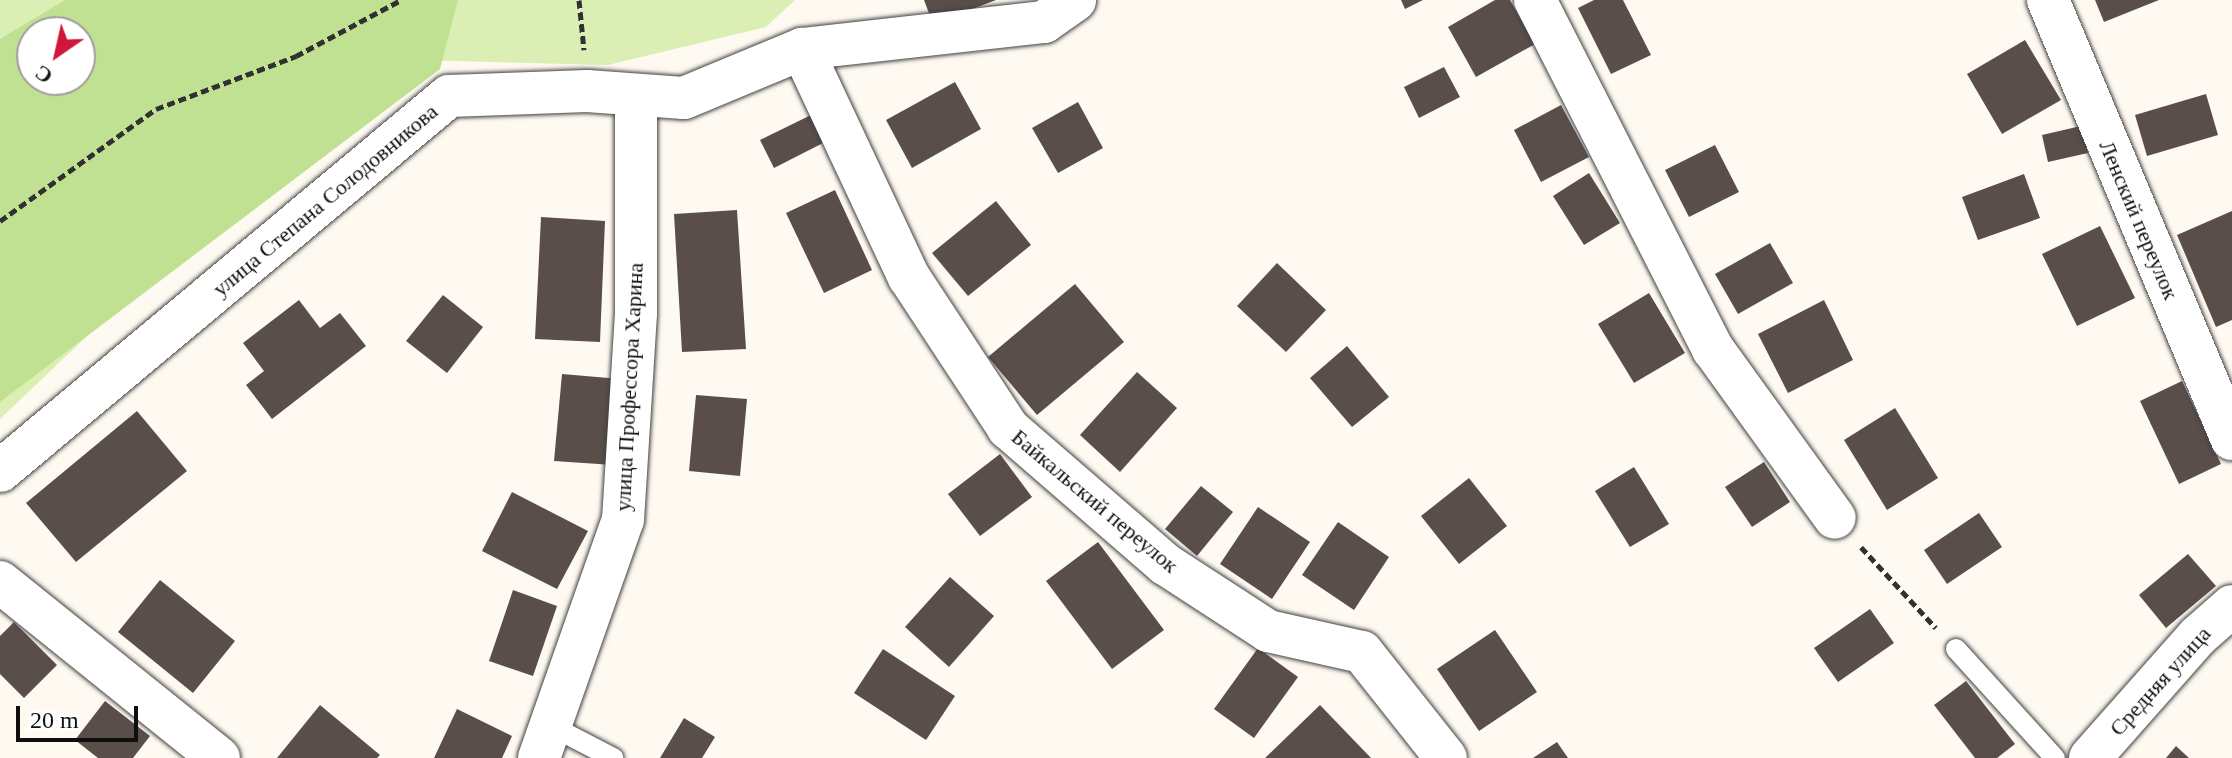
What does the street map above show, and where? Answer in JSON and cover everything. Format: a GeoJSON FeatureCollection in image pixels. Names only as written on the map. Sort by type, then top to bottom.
{"type":"FeatureCollection","features":[{"type":"Feature","properties":{"kind":"street","name":"улица Степана Солодовникова"},"geometry":{"type":"LineString","coordinates":[[0,471],[449,96],[587,91],[636,98],[684,98],[802,49],[1044,22],[1075,0]]}},
{"type":"Feature","properties":{"kind":"street"},"geometry":{"type":"LineString","coordinates":[[1535,0],[1713,349],[1835,518]]}},
{"type":"Feature","properties":{"kind":"street","name":"Ленский переулок"},"geometry":{"type":"LineString","coordinates":[[2048,0],[2232,439]]}},
{"type":"Feature","properties":{"kind":"street","name":"Байкальский переулок"},"geometry":{"type":"LineString","coordinates":[[802,49],[909,277],[1008,428],[1165,564],[1268,631],[1362,652],[1446,758]]}},
{"type":"Feature","properties":{"kind":"street","name":"улица Профессора Харина"},"geometry":{"type":"LineString","coordinates":[[546,742],[623,520],[636,313],[636,98]]}},
{"type":"Feature","properties":{"kind":"street"},"geometry":{"type":"LineString","coordinates":[[0,582],[219,758]]}},
{"type":"Feature","properties":{"kind":"street","name":"Средняя улица"},"geometry":{"type":"LineString","coordinates":[[2090,758],[2198,636],[2232,606]]}},
{"type":"Feature","properties":{"kind":"lane"},"geometry":{"type":"LineString","coordinates":[[1956,649],[2055,758]]}},
{"type":"Feature","properties":{"kind":"lane"},"geometry":{"type":"LineString","coordinates":[[546,742],[613,758]]}},
{"type":"Feature","properties":{"kind":"path"},"geometry":{"type":"LineString","coordinates":[[0,221],[156,109],[296,56],[401,0]]}},
{"type":"Feature","properties":{"kind":"path"},"geometry":{"type":"LineString","coordinates":[[579,0],[587,91]]}},
{"type":"Feature","properties":{"kind":"path"},"geometry":{"type":"LineString","coordinates":[[1835,518],[1956,649]]}},
{"type":"Feature","properties":{"kind":"green space"},"geometry":{"type":"Polygon","coordinates":[[[0,0],[795,0],[766,27],[608,65],[378,59],[0,419],[0,0]]]}},
{"type":"Feature","properties":{"kind":"green space"},"geometry":{"type":"Polygon","coordinates":[[[65,0],[458,0],[440,69],[0,402],[0,39],[16,29],[16,96],[96,96],[96,16],[38,16],[65,0]]]}},
{"type":"Feature","properties":{"kind":"building"},"geometry":{"type":"Polygon","coordinates":[[[924,0],[996,0],[933,24],[924,0]]]}},
{"type":"Feature","properties":{"kind":"building"},"geometry":{"type":"Polygon","coordinates":[[[1401,0],[1423,0],[1405,9],[1401,0]]]}},
{"type":"Feature","properties":{"kind":"building"},"geometry":{"type":"Polygon","coordinates":[[[1495,0],[1510,0],[1535,44],[1476,77],[1448,27],[1495,0]]]}},
{"type":"Feature","properties":{"kind":"building"},"geometry":{"type":"Polygon","coordinates":[[[1594,0],[1623,0],[1651,55],[1611,74],[1578,8],[1594,0]]]}},
{"type":"Feature","properties":{"kind":"building"},"geometry":{"type":"Polygon","coordinates":[[[2095,0],[2159,0],[2104,22],[2095,0]]]}},
{"type":"Feature","properties":{"kind":"building"},"geometry":{"type":"Polygon","coordinates":[[[2025,40],[2061,100],[2002,134],[1967,74],[2025,40]]]}},
{"type":"Feature","properties":{"kind":"building"},"geometry":{"type":"Polygon","coordinates":[[[1444,67],[1460,97],[1419,118],[1404,87],[1444,67]]]}},
{"type":"Feature","properties":{"kind":"building"},"geometry":{"type":"Polygon","coordinates":[[[955,82],[981,129],[912,168],[886,120],[955,82]]]}},
{"type":"Feature","properties":{"kind":"building"},"geometry":{"type":"Polygon","coordinates":[[[2206,94],[2218,135],[2147,156],[2135,115],[2206,94]]]}},
{"type":"Feature","properties":{"kind":"building"},"geometry":{"type":"Polygon","coordinates":[[[1078,102],[1103,148],[1058,173],[1032,128],[1078,102]]]}},
{"type":"Feature","properties":{"kind":"building"},"geometry":{"type":"Polygon","coordinates":[[[1561,105],[1589,157],[1541,182],[1514,130],[1561,105]]]}},
{"type":"Feature","properties":{"kind":"building"},"geometry":{"type":"Polygon","coordinates":[[[811,115],[825,142],[774,168],[760,140],[811,115]]]}},
{"type":"Feature","properties":{"kind":"building"},"geometry":{"type":"Polygon","coordinates":[[[2081,126],[2088,153],[2048,162],[2042,135],[2081,126]]]}},
{"type":"Feature","properties":{"kind":"building"},"geometry":{"type":"Polygon","coordinates":[[[1715,145],[1739,192],[1689,217],[1665,170],[1715,145]]]}},
{"type":"Feature","properties":{"kind":"building"},"geometry":{"type":"Polygon","coordinates":[[[1589,173],[1620,223],[1584,245],[1553,196],[1589,173]]]}},
{"type":"Feature","properties":{"kind":"building"},"geometry":{"type":"Polygon","coordinates":[[[2024,174],[2040,218],[1978,240],[1962,197],[2024,174]]]}},
{"type":"Feature","properties":{"kind":"building"},"geometry":{"type":"Polygon","coordinates":[[[835,190],[872,270],[824,293],[786,213],[835,190]]]}},
{"type":"Feature","properties":{"kind":"building"},"geometry":{"type":"Polygon","coordinates":[[[996,201],[1031,245],[968,296],[932,253],[996,201]]]}},
{"type":"Feature","properties":{"kind":"building"},"geometry":{"type":"Polygon","coordinates":[[[737,210],[746,349],[682,352],[674,214],[737,210]]]}},
{"type":"Feature","properties":{"kind":"building"},"geometry":{"type":"Polygon","coordinates":[[[2232,211],[2232,320],[2216,327],[2177,235],[2232,211]]]}},
{"type":"Feature","properties":{"kind":"building"},"geometry":{"type":"Polygon","coordinates":[[[541,217],[605,221],[600,342],[535,339],[541,217]]]}},
{"type":"Feature","properties":{"kind":"building"},"geometry":{"type":"Polygon","coordinates":[[[2100,226],[2135,298],[2077,326],[2042,254],[2100,226]]]}},
{"type":"Feature","properties":{"kind":"building"},"geometry":{"type":"Polygon","coordinates":[[[1770,243],[1793,283],[1738,314],[1715,274],[1770,243]]]}},
{"type":"Feature","properties":{"kind":"building"},"geometry":{"type":"Polygon","coordinates":[[[1277,263],[1326,310],[1286,352],[1237,306],[1277,263]]]}},
{"type":"Feature","properties":{"kind":"building"},"geometry":{"type":"Polygon","coordinates":[[[1075,284],[1124,342],[1037,415],[988,357],[1075,284]]]}},
{"type":"Feature","properties":{"kind":"building"},"geometry":{"type":"Polygon","coordinates":[[[1649,293],[1685,353],[1634,383],[1598,324],[1649,293]]]}},
{"type":"Feature","properties":{"kind":"building"},"geometry":{"type":"Polygon","coordinates":[[[443,295],[483,327],[447,373],[406,341],[443,295]]]}},
{"type":"Feature","properties":{"kind":"building"},"geometry":{"type":"Polygon","coordinates":[[[299,300],[320,328],[340,313],[366,346],[272,419],[246,385],[264,371],[243,343],[299,300]]]}},
{"type":"Feature","properties":{"kind":"building"},"geometry":{"type":"Polygon","coordinates":[[[1824,300],[1853,360],[1788,393],[1758,334],[1824,300]]]}},
{"type":"Feature","properties":{"kind":"building"},"geometry":{"type":"Polygon","coordinates":[[[1347,346],[1389,397],[1352,427],[1310,378],[1347,346]]]}},
{"type":"Feature","properties":{"kind":"building"},"geometry":{"type":"Polygon","coordinates":[[[1137,372],[1177,408],[1120,472],[1080,435],[1137,372]]]}},
{"type":"Feature","properties":{"kind":"building"},"geometry":{"type":"Polygon","coordinates":[[[562,374],[620,379],[613,465],[554,461],[562,374]]]}},
{"type":"Feature","properties":{"kind":"building"},"geometry":{"type":"Polygon","coordinates":[[[2182,381],[2221,464],[2179,484],[2140,401],[2182,381]]]}},
{"type":"Feature","properties":{"kind":"building"},"geometry":{"type":"Polygon","coordinates":[[[696,395],[747,399],[740,476],[689,471],[696,395]]]}},
{"type":"Feature","properties":{"kind":"building"},"geometry":{"type":"Polygon","coordinates":[[[1895,408],[1938,478],[1887,510],[1844,440],[1895,408]]]}},
{"type":"Feature","properties":{"kind":"building"},"geometry":{"type":"Polygon","coordinates":[[[137,411],[187,471],[76,562],[26,503],[137,411]]]}},
{"type":"Feature","properties":{"kind":"building"},"geometry":{"type":"Polygon","coordinates":[[[1000,454],[1032,497],[980,536],[948,494],[1000,454]]]}},
{"type":"Feature","properties":{"kind":"building"},"geometry":{"type":"Polygon","coordinates":[[[1764,462],[1790,502],[1752,527],[1725,487],[1764,462]]]}},
{"type":"Feature","properties":{"kind":"building"},"geometry":{"type":"Polygon","coordinates":[[[1634,467],[1669,524],[1630,547],[1595,491],[1634,467]]]}},
{"type":"Feature","properties":{"kind":"building"},"geometry":{"type":"Polygon","coordinates":[[[1469,478],[1507,526],[1459,564],[1421,516],[1469,478]]]}},
{"type":"Feature","properties":{"kind":"building"},"geometry":{"type":"Polygon","coordinates":[[[1201,486],[1233,512],[1197,556],[1165,529],[1201,486]]]}},
{"type":"Feature","properties":{"kind":"building"},"geometry":{"type":"Polygon","coordinates":[[[512,492],[588,531],[557,589],[482,551],[512,492]]]}},
{"type":"Feature","properties":{"kind":"building"},"geometry":{"type":"Polygon","coordinates":[[[1258,507],[1310,542],[1272,599],[1220,564],[1258,507]]]}},
{"type":"Feature","properties":{"kind":"building"},"geometry":{"type":"Polygon","coordinates":[[[1979,513],[2002,547],[1947,584],[1924,550],[1979,513]]]}},
{"type":"Feature","properties":{"kind":"building"},"geometry":{"type":"Polygon","coordinates":[[[1338,522],[1389,557],[1354,610],[1302,575],[1338,522]]]}},
{"type":"Feature","properties":{"kind":"building"},"geometry":{"type":"Polygon","coordinates":[[[1098,542],[1164,630],[1112,669],[1046,581],[1098,542]]]}},
{"type":"Feature","properties":{"kind":"building"},"geometry":{"type":"Polygon","coordinates":[[[2188,554],[2216,586],[2166,628],[2139,595],[2188,554]]]}},
{"type":"Feature","properties":{"kind":"building"},"geometry":{"type":"Polygon","coordinates":[[[950,577],[994,616],[949,667],[905,627],[950,577]]]}},
{"type":"Feature","properties":{"kind":"building"},"geometry":{"type":"Polygon","coordinates":[[[160,580],[235,641],[193,693],[118,632],[160,580]]]}},
{"type":"Feature","properties":{"kind":"building"},"geometry":{"type":"Polygon","coordinates":[[[513,590],[557,606],[533,676],[489,661],[513,590]]]}},
{"type":"Feature","properties":{"kind":"building"},"geometry":{"type":"Polygon","coordinates":[[[1870,609],[1894,643],[1838,682],[1814,648],[1870,609]]]}},
{"type":"Feature","properties":{"kind":"building"},"geometry":{"type":"Polygon","coordinates":[[[14,622],[57,665],[24,698],[0,674],[0,636],[14,622]]]}},
{"type":"Feature","properties":{"kind":"building"},"geometry":{"type":"Polygon","coordinates":[[[1495,630],[1537,692],[1479,731],[1437,669],[1495,630]]]}},
{"type":"Feature","properties":{"kind":"building"},"geometry":{"type":"Polygon","coordinates":[[[1258,648],[1298,677],[1254,738],[1214,709],[1258,648]]]}},
{"type":"Feature","properties":{"kind":"building"},"geometry":{"type":"Polygon","coordinates":[[[883,649],[955,696],[926,740],[854,693],[883,649]]]}},
{"type":"Feature","properties":{"kind":"building"},"geometry":{"type":"Polygon","coordinates":[[[1966,681],[2015,744],[1997,758],[1975,758],[1934,705],[1966,681]]]}},
{"type":"Feature","properties":{"kind":"building"},"geometry":{"type":"Polygon","coordinates":[[[105,701],[150,736],[133,758],[98,758],[75,740],[105,701]]]}},
{"type":"Feature","properties":{"kind":"building"},"geometry":{"type":"Polygon","coordinates":[[[320,705],[380,755],[377,758],[277,758],[320,705]]]}},
{"type":"Feature","properties":{"kind":"building"},"geometry":{"type":"Polygon","coordinates":[[[1320,705],[1371,758],[1265,758],[1320,705]]]}},
{"type":"Feature","properties":{"kind":"building"},"geometry":{"type":"Polygon","coordinates":[[[457,709],[512,736],[502,758],[434,758],[457,709]]]}},
{"type":"Feature","properties":{"kind":"building"},"geometry":{"type":"Polygon","coordinates":[[[684,718],[715,737],[702,758],[660,758],[684,718]]]}},
{"type":"Feature","properties":{"kind":"building"},"geometry":{"type":"Polygon","coordinates":[[[1557,742],[1568,758],[1533,758],[1557,742]]]}},
{"type":"Feature","properties":{"kind":"building"},"geometry":{"type":"Polygon","coordinates":[[[2176,746],[2189,758],[2166,758],[2176,746]]]}}]}
